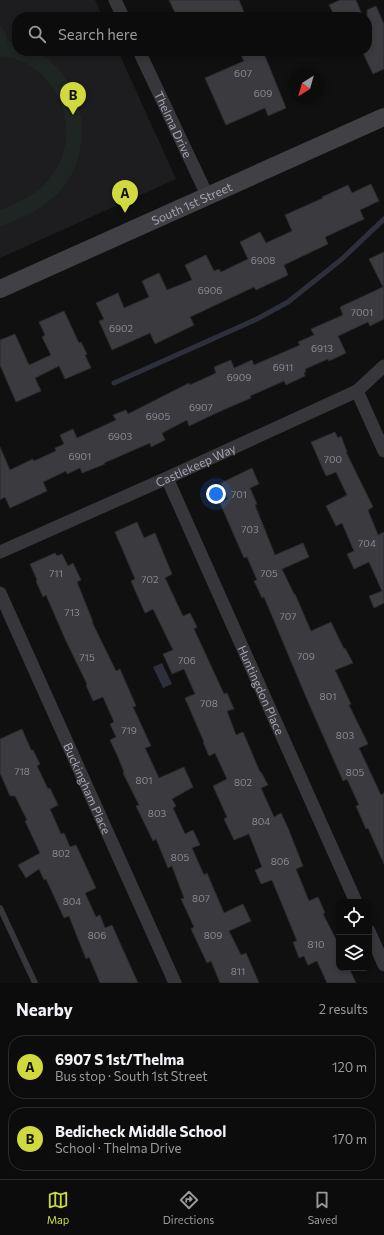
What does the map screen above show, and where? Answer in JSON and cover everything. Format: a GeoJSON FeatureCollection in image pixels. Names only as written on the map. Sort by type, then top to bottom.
{"type":"FeatureCollection","features":[{"type":"Feature","properties":{"kind":"main road","name":"South 1st Street"},"geometry":{"type":"LineString","coordinates":[[0,289],[384,117]]}},
{"type":"Feature","properties":{"kind":"street"},"geometry":{"type":"LineString","coordinates":[[115,0],[121,12]]}},
{"type":"Feature","properties":{"kind":"street","name":"Thelma Drive"},"geometry":{"type":"LineString","coordinates":[[141,56],[208,197]]}},
{"type":"Feature","properties":{"kind":"street","name":"Castlekeep Way"},"geometry":{"type":"LineString","coordinates":[[0,552],[357,391],[384,366]]}},
{"type":"Feature","properties":{"kind":"street"},"geometry":{"type":"LineString","coordinates":[[357,391],[384,451]]}},
{"type":"Feature","properties":{"kind":"street","name":"Huntingdon Place"},"geometry":{"type":"LineString","coordinates":[[167,478],[355,899]]}},
{"type":"Feature","properties":{"kind":"street","name":"Buckingham Place"},"geometry":{"type":"LineString","coordinates":[[0,593],[175,983]]}},
{"type":"Feature","properties":{"kind":"street"},"geometry":{"type":"LineString","coordinates":[[371,935],[384,965]]}},
{"type":"Feature","properties":{"kind":"lane"},"geometry":{"type":"LineString","coordinates":[[0,908],[2,917],[35,983]]}},
{"type":"Feature","properties":{"kind":"shaded area"},"geometry":{"type":"Polygon","coordinates":[[[0,0],[95,0],[101,12],[12,12],[12,56],[120,56],[176,179],[0,258],[0,0]]]}},
{"type":"Feature","properties":{"kind":"shaded area"},"geometry":{"type":"Polygon","coordinates":[[[1,25],[8,39],[6,41],[12,42],[12,56],[44,56],[66,79],[74,93],[82,126],[78,159],[71,175],[62,189],[49,202],[41,207],[26,216],[0,227],[0,210],[21,201],[34,193],[51,177],[61,159],[66,140],[66,120],[60,102],[51,85],[37,71],[20,61],[0,56],[1,25]]]}},
{"type":"Feature","properties":{"kind":"shaded area"},"geometry":{"type":"Polygon","coordinates":[[[162,663],[172,684],[163,688],[153,667],[162,663]]]}},
{"type":"Feature","properties":{"kind":"building"},"geometry":{"type":"Polygon","coordinates":[[[169,0],[239,0],[244,12],[175,12],[169,0]]]}},
{"type":"Feature","properties":{"kind":"building"},"geometry":{"type":"Polygon","coordinates":[[[340,0],[356,0],[361,12],[332,12],[329,5],[340,0]]]}},
{"type":"Feature","properties":{"kind":"building"},"geometry":{"type":"Polygon","coordinates":[[[376,6],[384,24],[384,69],[373,74],[364,56],[372,56],[372,12],[367,12],[367,10],[376,6]]]}},
{"type":"Feature","properties":{"kind":"building"},"geometry":{"type":"Polygon","coordinates":[[[242,56],[265,56],[286,108],[268,116],[265,108],[226,125],[205,78],[244,61],[242,56]]]}},
{"type":"Feature","properties":{"kind":"building"},"geometry":{"type":"Polygon","coordinates":[[[371,184],[379,201],[360,210],[364,219],[325,237],[328,244],[284,265],[288,275],[256,290],[254,287],[190,317],[194,325],[155,344],[150,333],[112,350],[99,321],[104,319],[96,303],[118,293],[124,308],[149,297],[142,281],[159,273],[167,290],[192,280],[185,265],[206,255],[214,271],[219,269],[221,272],[248,259],[240,242],[260,232],[266,243],[292,231],[285,215],[348,185],[352,193],[371,184]]]}},
{"type":"Feature","properties":{"kind":"building"},"geometry":{"type":"Polygon","coordinates":[[[384,252],[384,319],[370,326],[368,322],[338,336],[346,353],[329,361],[328,359],[305,369],[305,376],[286,385],[284,381],[250,396],[251,398],[189,426],[187,420],[162,433],[165,440],[151,447],[150,443],[82,473],[80,468],[67,474],[66,471],[43,482],[47,491],[10,508],[5,497],[0,500],[0,447],[10,470],[33,459],[34,461],[56,451],[55,448],[64,444],[60,435],[73,429],[77,438],[116,420],[113,415],[126,410],[128,414],[189,383],[190,385],[216,373],[214,367],[231,360],[234,368],[252,360],[254,365],[300,345],[298,342],[314,335],[311,329],[343,315],[340,307],[383,287],[369,259],[384,252]]]}},
{"type":"Feature","properties":{"kind":"building"},"geometry":{"type":"Polygon","coordinates":[[[64,311],[79,343],[81,342],[87,354],[85,355],[91,368],[65,379],[59,366],[35,378],[41,391],[16,402],[0,365],[0,340],[15,334],[29,365],[51,355],[42,337],[45,335],[39,322],[64,311]]]}},
{"type":"Feature","properties":{"kind":"building"},"geometry":{"type":"Polygon","coordinates":[[[335,432],[338,438],[341,436],[346,452],[373,507],[368,510],[378,535],[384,532],[384,603],[374,608],[369,596],[382,591],[369,562],[354,569],[347,554],[354,551],[342,523],[336,526],[326,506],[347,495],[336,472],[326,476],[311,442],[335,432]]]}},
{"type":"Feature","properties":{"kind":"building"},"geometry":{"type":"Polygon","coordinates":[[[252,468],[259,484],[250,488],[257,504],[255,505],[275,555],[303,543],[309,557],[282,569],[311,631],[331,622],[344,649],[345,648],[353,663],[335,670],[351,704],[349,705],[368,744],[359,748],[381,795],[384,793],[384,864],[368,828],[366,829],[356,806],[359,805],[347,779],[343,781],[264,597],[262,598],[254,581],[257,580],[247,557],[244,558],[220,503],[228,499],[221,483],[252,468]]]}},
{"type":"Feature","properties":{"kind":"building"},"geometry":{"type":"Polygon","coordinates":[[[137,522],[144,538],[155,533],[172,574],[165,578],[183,616],[190,613],[197,627],[194,629],[224,694],[227,693],[234,709],[227,711],[236,735],[243,732],[260,772],[268,785],[261,788],[274,817],[281,813],[288,828],[303,866],[296,869],[309,901],[318,897],[325,913],[323,914],[336,939],[336,971],[350,971],[356,983],[327,983],[317,961],[308,965],[304,956],[299,958],[293,942],[297,941],[272,880],[261,884],[255,870],[262,867],[249,834],[234,840],[224,819],[227,817],[213,786],[227,779],[215,753],[209,756],[185,698],[195,694],[184,669],[172,674],[163,654],[173,650],[153,609],[145,613],[131,581],[135,579],[115,532],[137,522]]]}},
{"type":"Feature","properties":{"kind":"building"},"geometry":{"type":"Polygon","coordinates":[[[55,553],[57,556],[62,554],[68,566],[73,563],[81,580],[77,582],[92,622],[116,671],[120,669],[136,706],[133,707],[151,746],[145,748],[159,778],[184,767],[193,787],[172,799],[176,806],[173,808],[185,834],[193,830],[200,845],[192,848],[204,875],[207,873],[224,913],[243,904],[251,921],[229,931],[241,955],[246,953],[259,983],[220,983],[211,961],[207,963],[191,929],[194,927],[181,899],[184,898],[172,866],[168,868],[156,839],[153,841],[136,806],[139,805],[123,773],[124,772],[110,740],[116,737],[110,724],[114,722],[103,697],[93,701],[86,685],[87,684],[46,595],[43,597],[36,581],[37,580],[30,564],[55,553]]]}},
{"type":"Feature","properties":{"kind":"building"},"geometry":{"type":"Polygon","coordinates":[[[22,729],[31,750],[33,750],[40,764],[37,766],[48,789],[50,788],[58,805],[50,809],[61,834],[64,833],[70,847],[76,845],[96,888],[85,893],[96,917],[100,915],[105,928],[112,925],[138,983],[100,983],[89,957],[86,959],[69,916],[64,918],[46,879],[44,880],[39,869],[26,878],[18,865],[40,853],[25,821],[27,820],[15,796],[10,796],[0,773],[0,739],[22,729]]]}},
{"type":"Feature","properties":{"kind":"waterway"},"geometry":{"type":"LineString","coordinates":[[114,383],[257,319],[288,302],[342,259],[384,219]]}},
{"type":"Feature","properties":{"kind":"place","name":"Bedicheck Middle School"},"geometry":{"type":"Point","coordinates":[73,115]}},
{"type":"Feature","properties":{"kind":"place","name":"6907 S 1st/Thelma"},"geometry":{"type":"Point","coordinates":[125,213]}}]}
